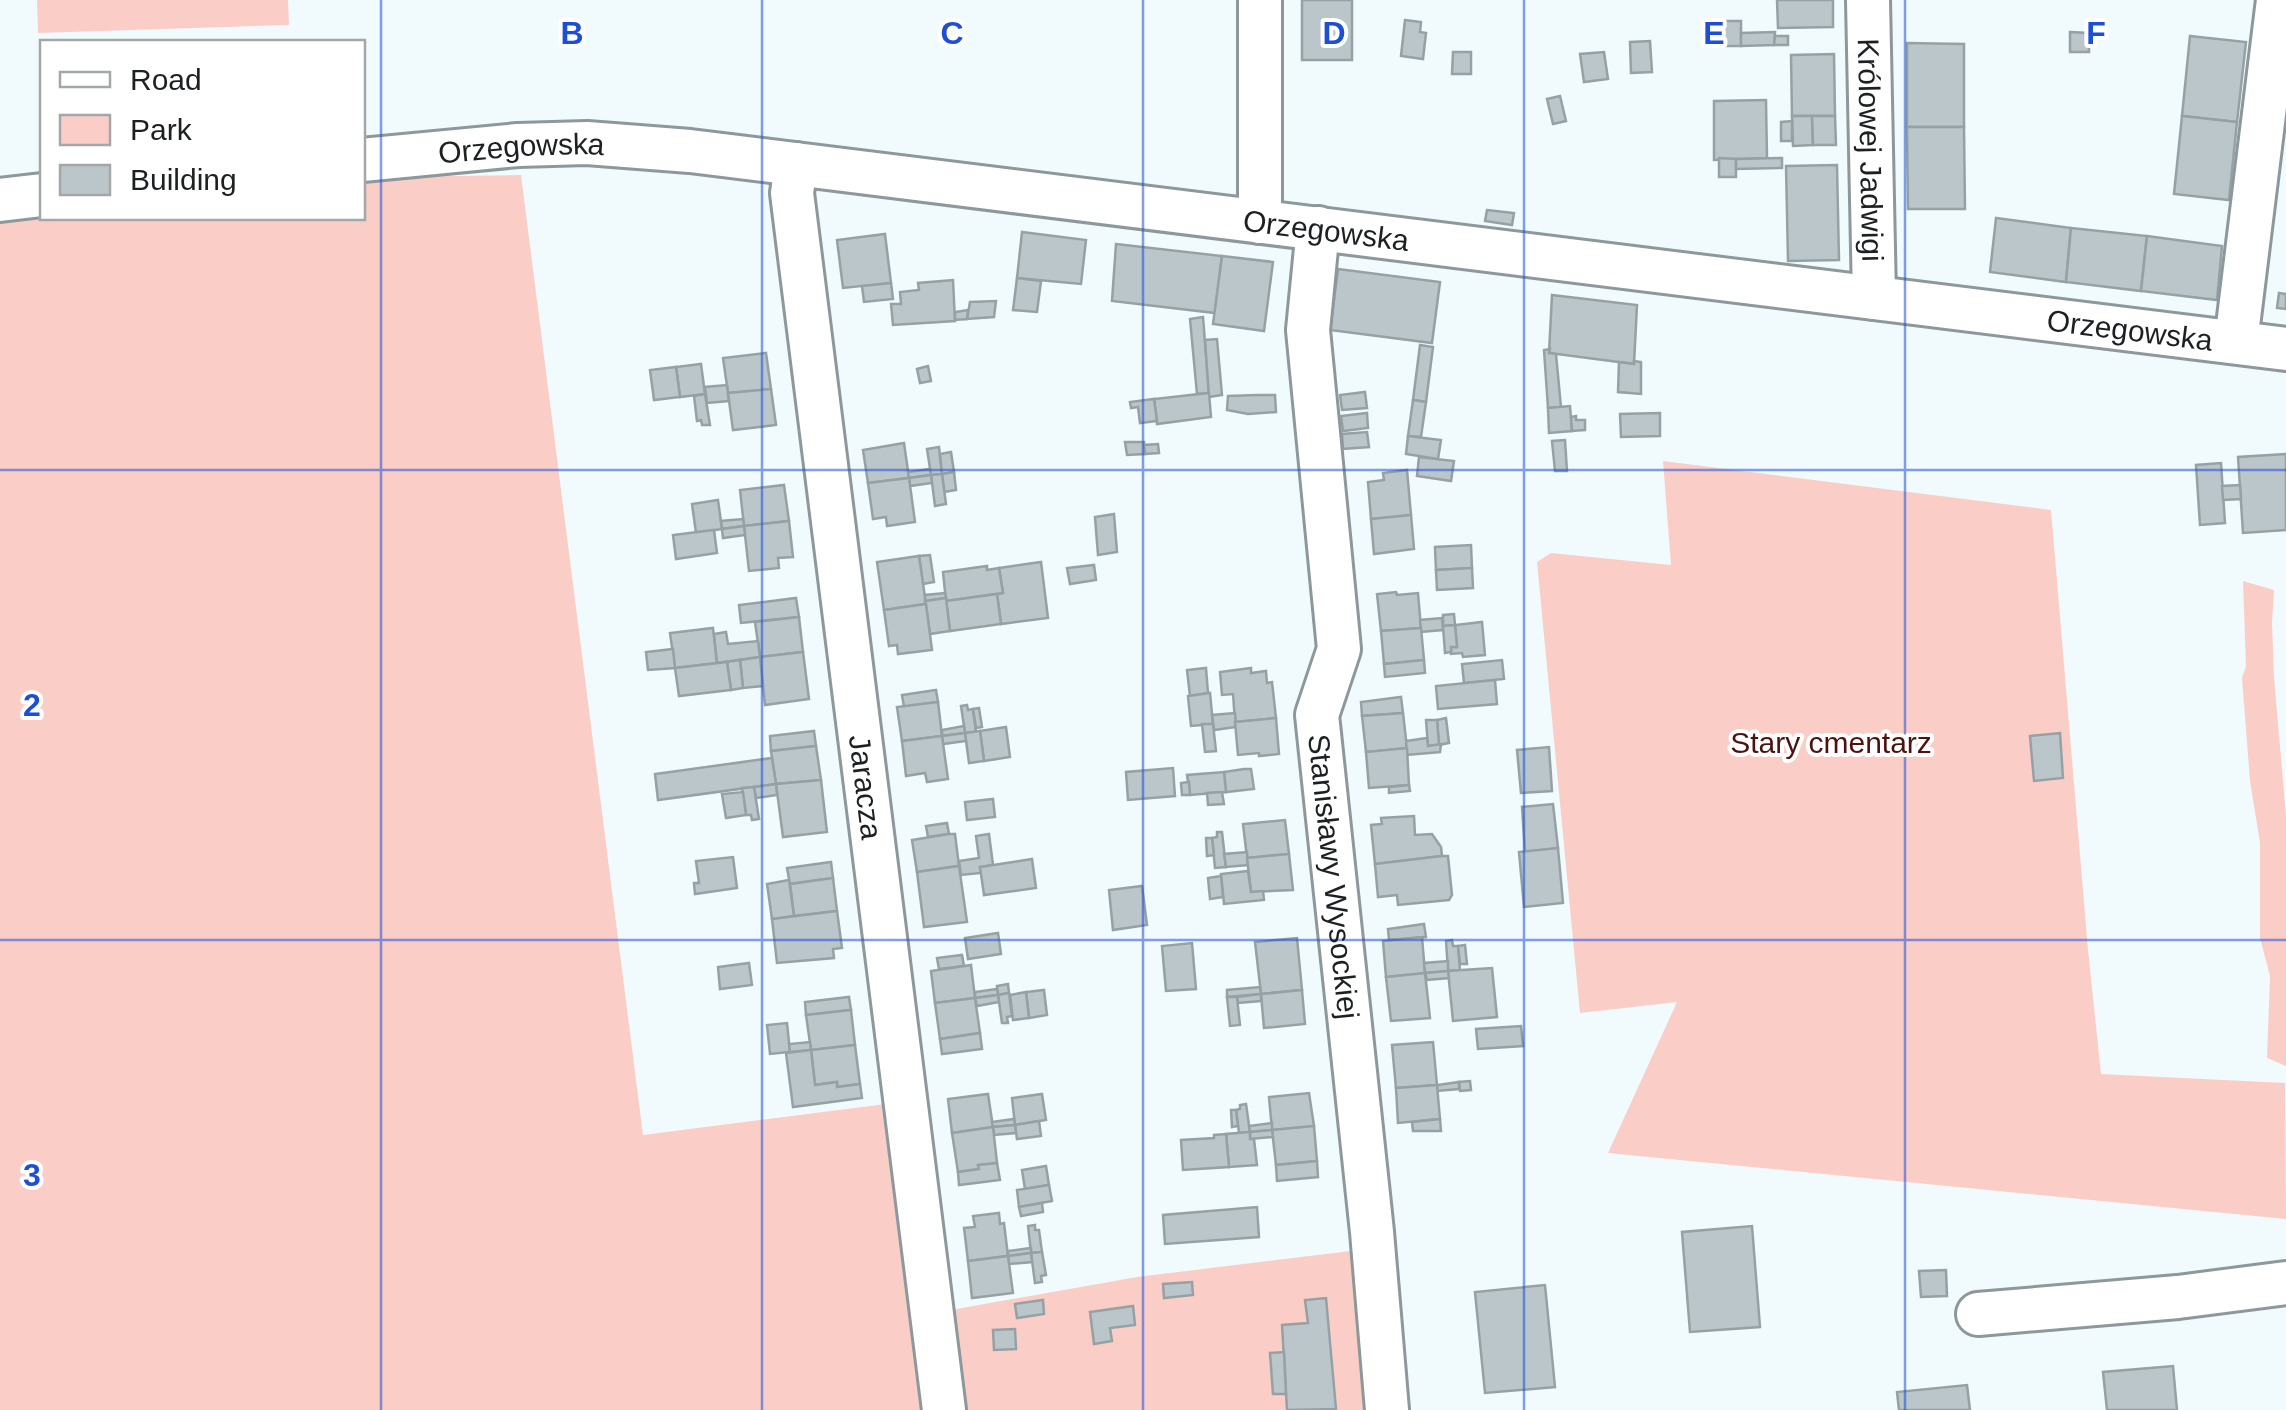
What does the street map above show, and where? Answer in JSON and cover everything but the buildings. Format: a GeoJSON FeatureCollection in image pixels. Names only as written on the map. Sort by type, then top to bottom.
{"type":"FeatureCollection","features":[{"type":"Feature","properties":{"kind":"street"},"geometry":{"type":"LineString","coordinates":[[1260,0],[1260,222]]}},
{"type":"Feature","properties":{"kind":"street","name":"Królowej Jadwigi"},"geometry":{"type":"LineString","coordinates":[[1868,0],[1874,298]]}},
{"type":"Feature","properties":{"kind":"street"},"geometry":{"type":"LineString","coordinates":[[2236,342],[2278,0]]}},
{"type":"Feature","properties":{"kind":"street","name":"Orzegowska"},"geometry":{"type":"LineString","coordinates":[[365,160],[467,149],[587,143],[690,151],[2286,348]]}},
{"type":"Feature","properties":{"kind":"street","name":"Jaracza"},"geometry":{"type":"LineString","coordinates":[[796,164],[792,193],[944,1410]]}},
{"type":"Feature","properties":{"kind":"street"},"geometry":{"type":"LineString","coordinates":[[0,200],[40,195]]}},
{"type":"Feature","properties":{"kind":"street","name":"Stanisławy Wysockiej"},"geometry":{"type":"LineString","coordinates":[[1318,228],[1308,330],[1339,649],[1316,715],[1372,1232],[1387,1410]]}},
{"type":"Feature","properties":{"kind":"street"},"geometry":{"type":"LineString","coordinates":[[1978,1314],[2178,1297],[2286,1283]]}},
{"type":"Feature","properties":{"kind":"green space"},"geometry":{"type":"Polygon","coordinates":[[[37,0],[288,0],[289,25],[38,33],[37,0]]]}},
{"type":"Feature","properties":{"kind":"green space"},"geometry":{"type":"Polygon","coordinates":[[[521,175],[643,1135],[894,1103],[911,1317],[1137,1277],[1359,1250],[1363,1410],[0,1410],[0,219],[40,214],[40,220],[365,220],[365,179],[521,175]]]}},
{"type":"Feature","properties":{"kind":"green space","name":"Stary cmentarz"},"geometry":{"type":"Polygon","coordinates":[[[1663,461],[2051,510],[2101,1074],[2285,1083],[2286,1219],[1608,1153],[1677,1002],[1580,1013],[1537,562],[1551,553],[1671,565],[1663,461]]]}},
{"type":"Feature","properties":{"kind":"green space"},"geometry":{"type":"Polygon","coordinates":[[[2243,581],[2274,590],[2274,677],[2286,816],[2286,1066],[2267,1058],[2270,976],[2260,938],[2260,843],[2250,781],[2242,678],[2246,666],[2243,581]]]}}]}
